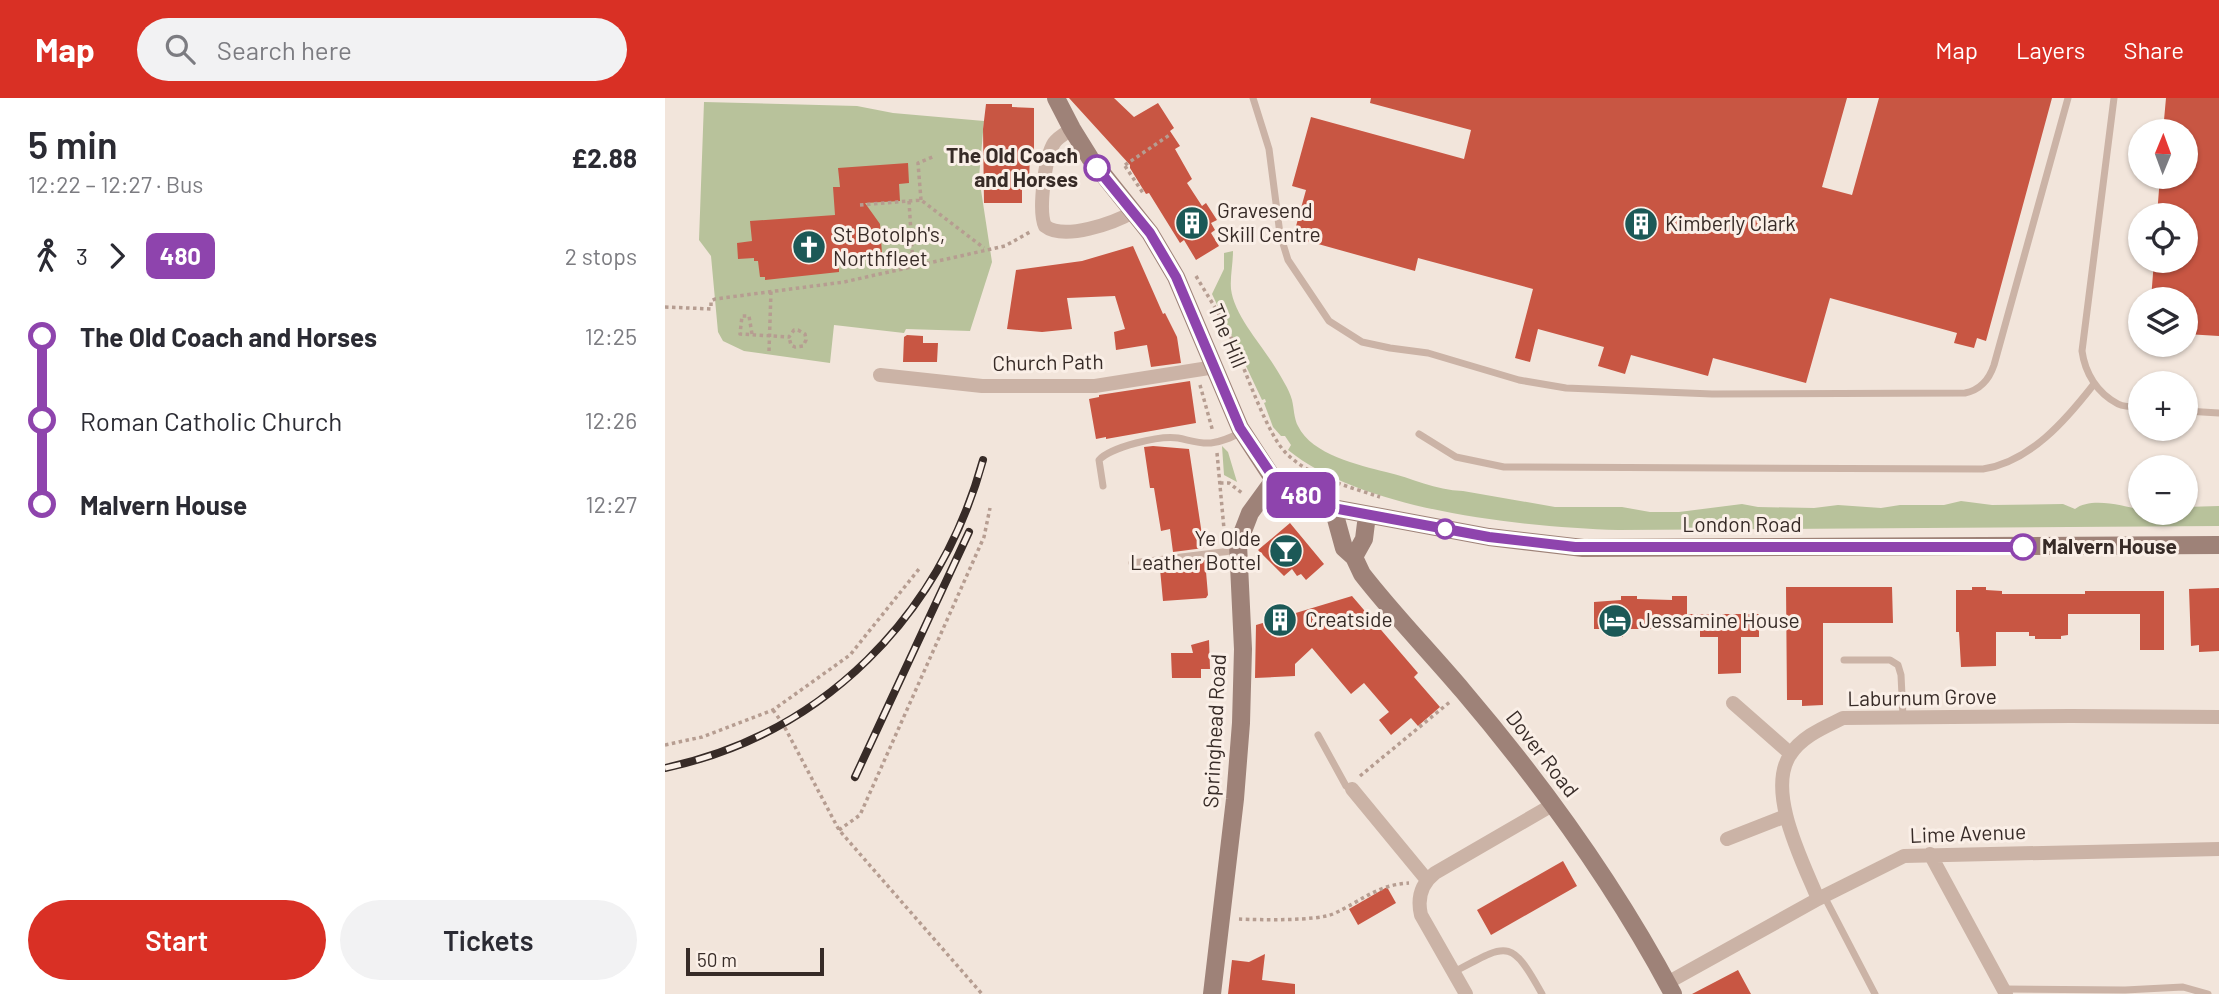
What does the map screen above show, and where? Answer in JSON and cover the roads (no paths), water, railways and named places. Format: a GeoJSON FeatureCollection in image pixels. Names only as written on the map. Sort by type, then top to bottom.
{"type":"FeatureCollection","features":[{"type":"Feature","properties":{"kind":"main road","name":"The Hill"},"geometry":{"type":"LineString","coordinates":[[1056,98],[1072,129],[1108,181],[1150,233],[1176,277],[1242,432],[1275,480]]}},
{"type":"Feature","properties":{"kind":"main road","name":"Springhead Road"},"geometry":{"type":"LineString","coordinates":[[1212,994],[1234,812],[1241,723],[1243,649],[1232,551],[1256,505],[1275,480]]}},
{"type":"Feature","properties":{"kind":"main road","name":"London Road"},"geometry":{"type":"LineString","coordinates":[[1275,480],[1333,508],[1501,539],[1562,547],[2219,545]]}},
{"type":"Feature","properties":{"kind":"main road","name":"Dover Road"},"geometry":{"type":"LineString","coordinates":[[1333,508],[1345,548],[1354,557],[1368,581],[1464,691],[1553,804],[1614,891],[1670,988]]}},
{"type":"Feature","properties":{"kind":"main road"},"geometry":{"type":"LineString","coordinates":[[1354,557],[1364,539],[1367,515]]}},
{"type":"Feature","properties":{"kind":"street"},"geometry":{"type":"LineString","coordinates":[[1072,129],[1057,139],[1051,149],[1042,206],[1044,223],[1053,231],[1072,231],[1114,222],[1133,212]]}},
{"type":"Feature","properties":{"kind":"street","name":"Church Path"},"geometry":{"type":"LineString","coordinates":[[880,375],[982,386],[1095,386],[1215,367]]}},
{"type":"Feature","properties":{"kind":"street"},"geometry":{"type":"LineString","coordinates":[[1733,703],[1791,754],[1782,776],[1786,816],[1821,897]]}},
{"type":"Feature","properties":{"kind":"street","name":"Laburnum Grove"},"geometry":{"type":"LineString","coordinates":[[1791,754],[1813,733],[1843,718],[2219,717]]}},
{"type":"Feature","properties":{"kind":"street"},"geometry":{"type":"LineString","coordinates":[[1352,789],[1426,881]]}},
{"type":"Feature","properties":{"kind":"street"},"geometry":{"type":"LineString","coordinates":[[1466,994],[1421,915],[1419,898],[1426,881],[1435,873],[1553,804]]}},
{"type":"Feature","properties":{"kind":"street"},"geometry":{"type":"LineString","coordinates":[[1727,839],[1786,816]]}},
{"type":"Feature","properties":{"kind":"street","name":"Lime Avenue"},"geometry":{"type":"LineString","coordinates":[[1670,988],[1821,897],[1904,856],[2219,849]]}},
{"type":"Feature","properties":{"kind":"street"},"geometry":{"type":"LineString","coordinates":[[1930,854],[2005,991]]}},
{"type":"Feature","properties":{"kind":"lane"},"geometry":{"type":"LineString","coordinates":[[1253,98],[1269,149],[1280,234],[1287,260],[1329,321],[1362,342],[1428,353],[1519,380],[1566,388],[1761,395],[1965,393],[1973,391],[1985,382],[1996,358],[2068,98]]}},
{"type":"Feature","properties":{"kind":"lane"},"geometry":{"type":"LineString","coordinates":[[2114,98],[2101,216],[2082,344],[2084,367],[2094,384],[2120,405],[2128,406]]}},
{"type":"Feature","properties":{"kind":"lane"},"geometry":{"type":"LineString","coordinates":[[1419,434],[1456,457],[1504,467],[1983,469],[2002,466],[2018,458],[2059,425],[2094,384]]}},
{"type":"Feature","properties":{"kind":"lane"},"geometry":{"type":"LineString","coordinates":[[2198,412],[2219,413]]}},
{"type":"Feature","properties":{"kind":"lane"},"geometry":{"type":"LineString","coordinates":[[1103,485],[1099,460],[1111,452],[1144,442],[1171,438],[1197,443],[1216,442],[1242,432]]}},
{"type":"Feature","properties":{"kind":"lane"},"geometry":{"type":"LineString","coordinates":[[1132,563],[1232,551]]}},
{"type":"Feature","properties":{"kind":"lane"},"geometry":{"type":"LineString","coordinates":[[1844,660],[1890,660],[1898,665],[1903,718]]}},
{"type":"Feature","properties":{"kind":"lane"},"geometry":{"type":"LineString","coordinates":[[1318,735],[1346,786],[1352,789]]}},
{"type":"Feature","properties":{"kind":"lane"},"geometry":{"type":"LineString","coordinates":[[1821,897],[1875,994]]}},
{"type":"Feature","properties":{"kind":"lane"},"geometry":{"type":"LineString","coordinates":[[1454,972],[1493,952],[1510,952],[1520,957],[1542,994]]}},
{"type":"Feature","properties":{"kind":"lane"},"geometry":{"type":"LineString","coordinates":[[2005,991],[2141,992],[2183,987],[2208,994]]}},
{"type":"Feature","properties":{"kind":"railway"},"geometry":{"type":"LineString","coordinates":[[665,768],[723,751],[776,727],[824,697],[867,660],[905,617],[938,569],[964,517],[983,460]]}},
{"type":"Feature","properties":{"kind":"railway"},"geometry":{"type":"LineString","coordinates":[[855,777],[969,532]]}},
{"type":"Feature","properties":{"kind":"place","name":"The Old Coach and Horses"},"geometry":{"type":"Point","coordinates":[1097,168]}},
{"type":"Feature","properties":{"kind":"place","name":"Gravesend Skill Centre"},"geometry":{"type":"Point","coordinates":[1192,223]}},
{"type":"Feature","properties":{"kind":"place","name":"Kimberly Clark"},"geometry":{"type":"Point","coordinates":[1641,224]}},
{"type":"Feature","properties":{"kind":"place","name":"St Botolph's, Northfleet"},"geometry":{"type":"Point","coordinates":[809,247]}},
{"type":"Feature","properties":{"kind":"place","name":"Malvern House"},"geometry":{"type":"Point","coordinates":[2023,547]}},
{"type":"Feature","properties":{"kind":"place","name":"Ye Olde Leather Bottel"},"geometry":{"type":"Point","coordinates":[1286,551]}},
{"type":"Feature","properties":{"kind":"place","name":"Creatside"},"geometry":{"type":"Point","coordinates":[1280,620]}},
{"type":"Feature","properties":{"kind":"place","name":"Jessamine House"},"geometry":{"type":"Point","coordinates":[1615,621]}}]}
